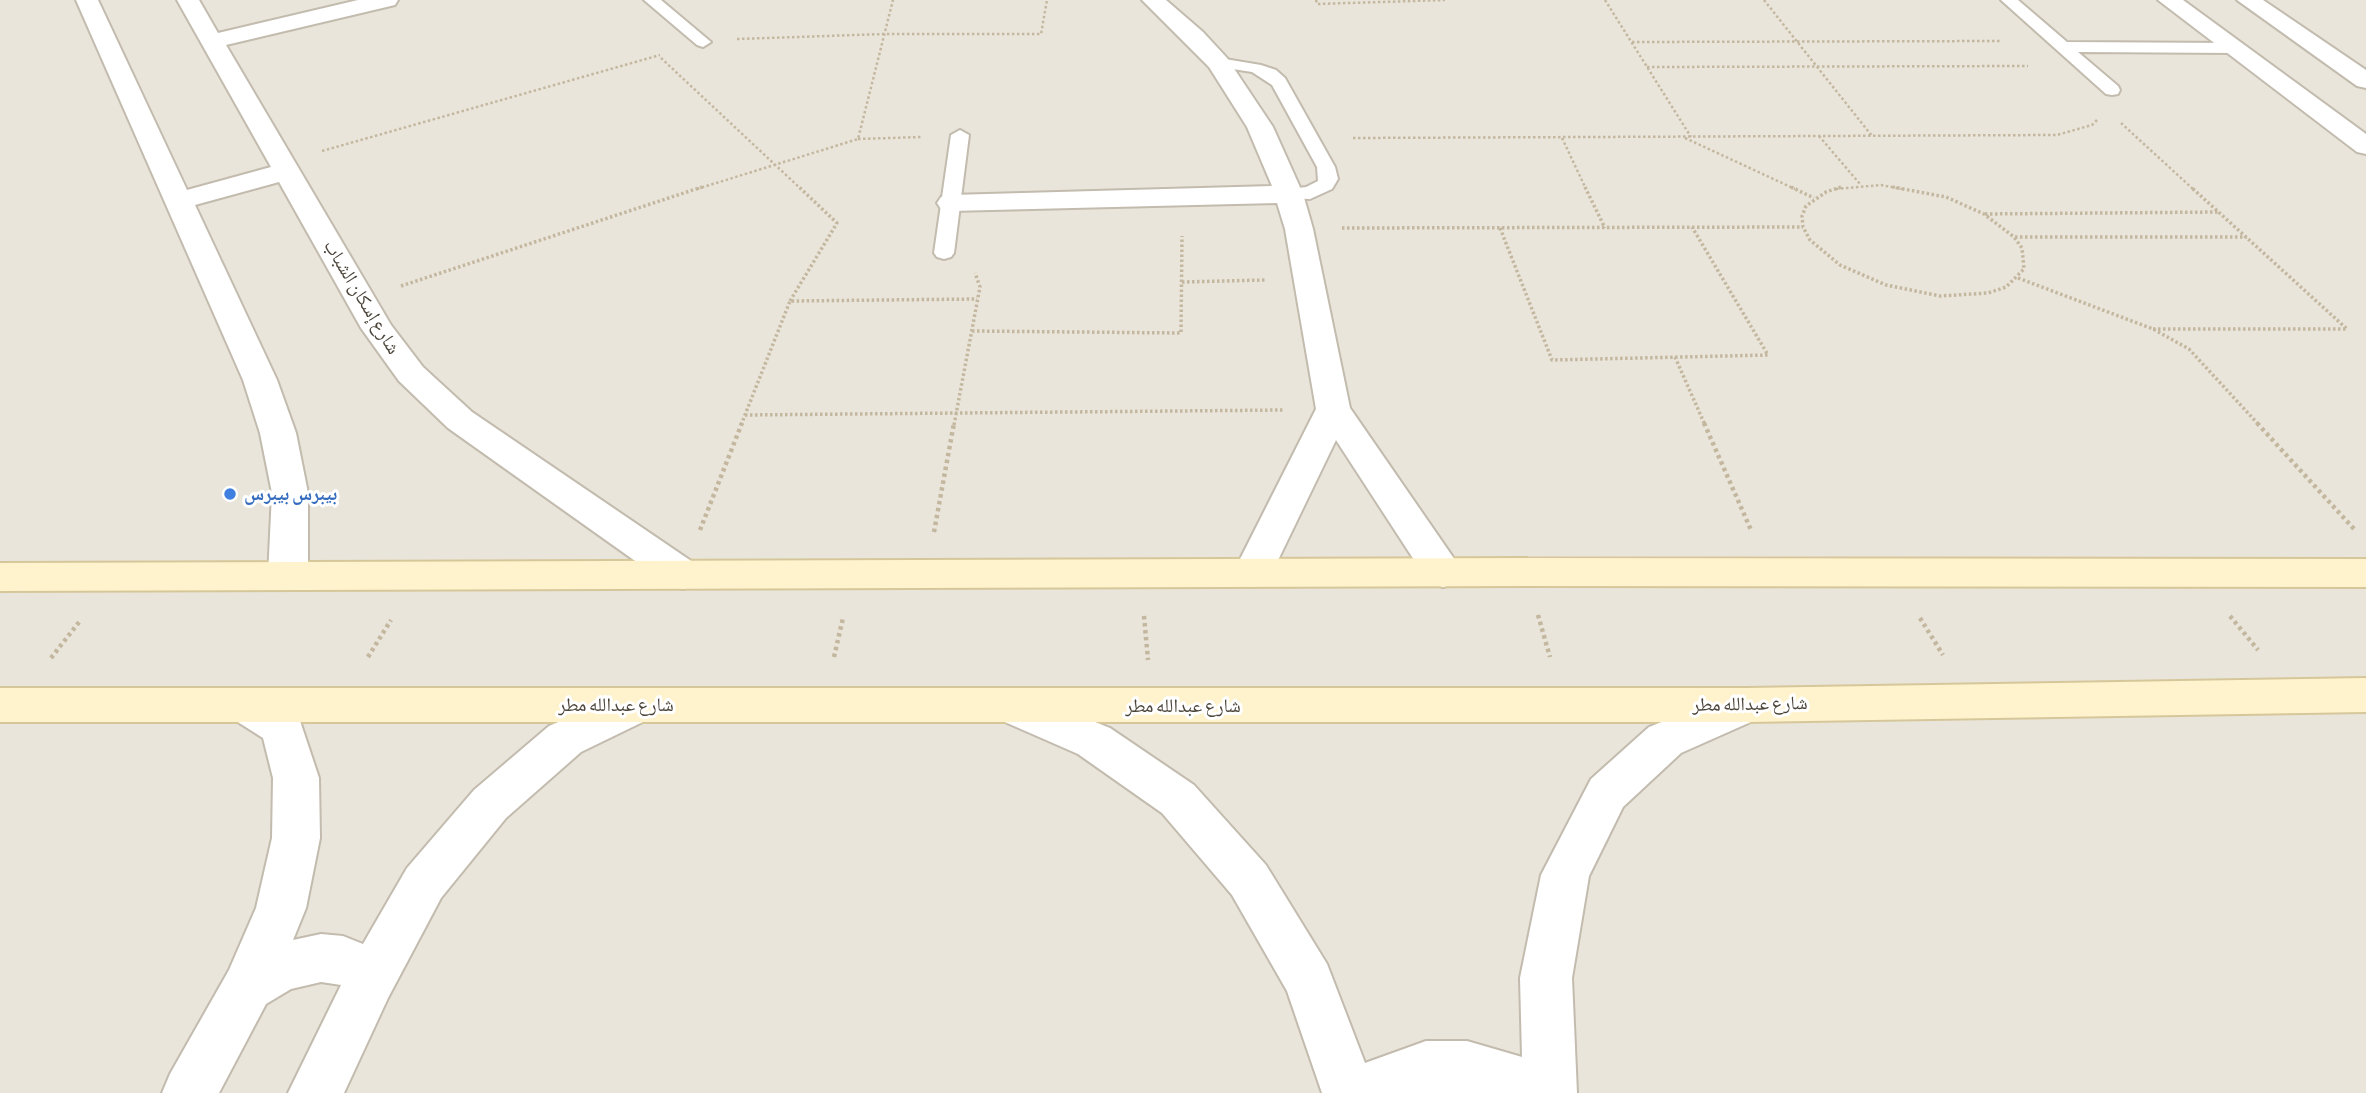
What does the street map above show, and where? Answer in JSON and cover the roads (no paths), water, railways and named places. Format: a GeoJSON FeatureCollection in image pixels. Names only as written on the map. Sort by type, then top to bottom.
{"type":"FeatureCollection","features":[{"type":"Feature","properties":{"kind":"street"},"geometry":{"type":"LineString","coordinates":[[87,0],[260,380],[278,433],[290,492],[288,576]]}},
{"type":"Feature","properties":{"kind":"street","name":"شارع إسكان الشباب"},"geometry":{"type":"LineString","coordinates":[[188,0],[360,299],[411,374],[460,420],[682,575]]}},
{"type":"Feature","properties":{"kind":"street"},"geometry":{"type":"LineString","coordinates":[[212,41],[387,0]]}},
{"type":"Feature","properties":{"kind":"street"},"geometry":{"type":"LineString","coordinates":[[1153,0],[1195,37],[1219,63],[1261,127],[1289,194],[1299,229],[1333,409],[1443,573]]}},
{"type":"Feature","properties":{"kind":"street"},"geometry":{"type":"LineString","coordinates":[[2169,0],[2366,146]]}},
{"type":"Feature","properties":{"kind":"street"},"geometry":{"type":"LineString","coordinates":[[2248,0],[2366,80]]}},
{"type":"Feature","properties":{"kind":"street"},"geometry":{"type":"LineString","coordinates":[[178,201],[286,167]]}},
{"type":"Feature","properties":{"kind":"street"},"geometry":{"type":"LineString","coordinates":[[951,203],[1289,194]]}},
{"type":"Feature","properties":{"kind":"street"},"geometry":{"type":"LineString","coordinates":[[1253,573],[1333,409]]}},
{"type":"Feature","properties":{"kind":"street"},"geometry":{"type":"LineString","coordinates":[[0,578],[1527,572],[2366,573]]}},
{"type":"Feature","properties":{"kind":"street","name":"شارع عبدالله مطر"},"geometry":{"type":"LineString","coordinates":[[7,705],[1747,705],[2366,695]]}},
{"type":"Feature","properties":{"kind":"street"},"geometry":{"type":"LineString","coordinates":[[189,1093],[248,987],[281,908],[296,838],[296,778],[282,728],[244,705]]}},
{"type":"Feature","properties":{"kind":"street"},"geometry":{"type":"LineString","coordinates":[[315,1093],[370,981],[424,883],[490,804],[565,739],[638,705]]}},
{"type":"Feature","properties":{"kind":"street"},"geometry":{"type":"LineString","coordinates":[[1550,1093],[1546,978],[1565,875],[1607,793],[1665,740],[1747,705]]}},
{"type":"Feature","properties":{"kind":"street"},"geometry":{"type":"LineString","coordinates":[[1013,707],[1094,741],[1178,799],[1223,850],[1249,880],[1309,982],[1349,1093]]}},
{"type":"Feature","properties":{"kind":"street"},"geometry":{"type":"LineString","coordinates":[[248,987],[274,971],[299,961],[321,958],[343,960],[359,968],[370,981]]}},
{"type":"Feature","properties":{"kind":"street"},"geometry":{"type":"LineString","coordinates":[[1371,1093],[1387,1081],[1426,1068],[1467,1068],[1510,1079],[1535,1093]]}},
{"type":"Feature","properties":{"kind":"lane"},"geometry":{"type":"LineString","coordinates":[[652,0],[703,42]]}},
{"type":"Feature","properties":{"kind":"lane"},"geometry":{"type":"LineString","coordinates":[[2010,0],[2112,90]]}},
{"type":"Feature","properties":{"kind":"lane"},"geometry":{"type":"LineString","coordinates":[[2059,44],[2234,48]]}},
{"type":"Feature","properties":{"kind":"lane"},"geometry":{"type":"LineString","coordinates":[[1219,63],[1255,68],[1279,82],[1326,167],[1329,179],[1319,189],[1289,194]]}},
{"type":"Feature","properties":{"kind":"lane"},"geometry":{"type":"LineString","coordinates":[[944,253],[960,135]]}},
{"type":"Feature","properties":{"kind":"place","name":"بيبرس بيبرس"},"geometry":{"type":"Point","coordinates":[230,494]}}]}
